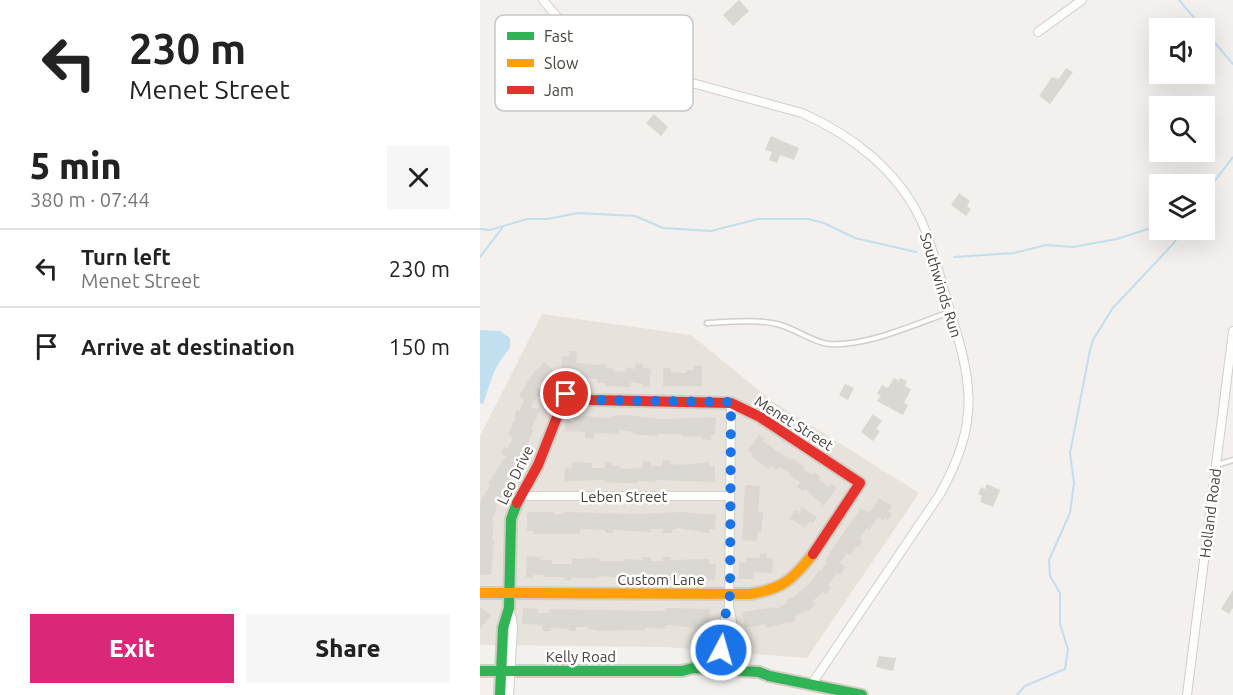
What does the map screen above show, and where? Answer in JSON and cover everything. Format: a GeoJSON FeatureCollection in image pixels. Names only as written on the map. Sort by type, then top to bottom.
{"type":"FeatureCollection","features":[{"type":"Feature","properties":{"kind":"street","name":"Southwinds Run"},"geometry":{"type":"LineString","coordinates":[[543,0],[556,15]]}},
{"type":"Feature","properties":{"kind":"street"},"geometry":{"type":"LineString","coordinates":[[1038,32],[1082,0]]}},
{"type":"Feature","properties":{"kind":"street","name":"Southwinds Run"},"geometry":{"type":"LineString","coordinates":[[693,83],[802,113],[828,125],[866,151],[886,170],[921,220],[931,246],[965,364],[969,405],[963,445],[953,470],[940,494],[812,685]]}},
{"type":"Feature","properties":{"kind":"street","name":"Holland Road"},"geometry":{"type":"LineString","coordinates":[[1187,695],[1233,331]]}},
{"type":"Feature","properties":{"kind":"street","name":"Menet Street"},"geometry":{"type":"LineString","coordinates":[[566,394],[591,400],[731,402],[760,417],[860,483]]}},
{"type":"Feature","properties":{"kind":"street","name":"Leo Drive"},"geometry":{"type":"LineString","coordinates":[[509,695],[504,620],[508,608],[511,519],[520,496],[538,465],[566,394]]}},
{"type":"Feature","properties":{"kind":"street"},"geometry":{"type":"LineString","coordinates":[[731,402],[729,607],[732,617],[734,652],[749,671]]}},
{"type":"Feature","properties":{"kind":"street","name":"Custom Lane"},"geometry":{"type":"LineString","coordinates":[[480,593],[770,591],[787,584],[803,567],[860,483]]}},
{"type":"Feature","properties":{"kind":"street","name":"Leben Street"},"geometry":{"type":"LineString","coordinates":[[520,496],[729,496]]}},
{"type":"Feature","properties":{"kind":"street"},"geometry":{"type":"LineString","coordinates":[[707,669],[721,650],[724,617],[729,607]]}},
{"type":"Feature","properties":{"kind":"street","name":"Kelly Road"},"geometry":{"type":"LineString","coordinates":[[480,671],[682,671],[693,668],[749,671],[862,695]]}},
{"type":"Feature","properties":{"kind":"street","name":"Leo Drive"},"geometry":{"type":"LineString","coordinates":[[500,695],[506,671]]}},
{"type":"Feature","properties":{"kind":"street","name":"Kelly Road"},"geometry":{"type":"LineString","coordinates":[[682,671],[693,674],[758,678],[769,676]]}},
{"type":"Feature","properties":{"kind":"lane"},"geometry":{"type":"LineString","coordinates":[[707,323],[756,321],[776,324],[792,328],[826,344],[841,344],[887,334],[951,312]]}},
{"type":"Feature","properties":{"kind":"lane"},"geometry":{"type":"LineString","coordinates":[[1216,465],[1233,460]]}},
{"type":"Feature","properties":{"kind":"shaded area"},"geometry":{"type":"Polygon","coordinates":[[[542,314],[691,335],[772,401],[919,493],[807,658],[665,647],[480,645],[480,436],[542,314]]]}},
{"type":"Feature","properties":{"kind":"water"},"geometry":{"type":"Polygon","coordinates":[[[480,330],[500,331],[510,338],[510,348],[496,369],[483,404],[480,403],[480,330]]]}},
{"type":"Feature","properties":{"kind":"building"},"geometry":{"type":"Polygon","coordinates":[[[739,0],[749,11],[733,26],[723,15],[739,0]]]}},
{"type":"Feature","properties":{"kind":"building"},"geometry":{"type":"Polygon","coordinates":[[[1066,68],[1073,72],[1050,104],[1039,96],[1052,77],[1059,79],[1066,68]]]}},
{"type":"Feature","properties":{"kind":"building"},"geometry":{"type":"Polygon","coordinates":[[[654,114],[668,127],[661,136],[646,123],[654,114]]]}},
{"type":"Feature","properties":{"kind":"building"},"geometry":{"type":"Polygon","coordinates":[[[771,136],[799,148],[794,160],[780,155],[777,163],[769,160],[772,152],[765,150],[771,136]]]}},
{"type":"Feature","properties":{"kind":"building"},"geometry":{"type":"Polygon","coordinates":[[[959,193],[970,201],[967,206],[971,209],[966,216],[951,205],[959,193]]]}},
{"type":"Feature","properties":{"kind":"building"},"geometry":{"type":"Polygon","coordinates":[[[569,351],[577,351],[576,363],[607,364],[607,368],[614,369],[613,371],[625,372],[626,367],[635,369],[636,363],[643,364],[643,368],[651,369],[649,387],[631,382],[631,387],[606,386],[606,383],[597,383],[597,379],[579,377],[580,371],[568,370],[568,373],[561,373],[562,356],[569,357],[569,351]]]}},
{"type":"Feature","properties":{"kind":"building"},"geometry":{"type":"Polygon","coordinates":[[[544,362],[555,372],[548,381],[545,378],[537,387],[543,391],[531,407],[540,410],[531,429],[534,430],[526,448],[528,449],[506,486],[508,487],[498,503],[492,521],[494,521],[492,540],[494,540],[491,575],[480,575],[482,497],[491,485],[488,483],[506,456],[501,454],[504,447],[508,448],[513,437],[508,434],[524,399],[519,396],[531,376],[544,362]]]}},
{"type":"Feature","properties":{"kind":"building"},"geometry":{"type":"Polygon","coordinates":[[[694,366],[702,366],[702,386],[663,386],[663,368],[671,368],[671,372],[687,373],[687,370],[694,370],[694,366]]]}},
{"type":"Feature","properties":{"kind":"building"},"geometry":{"type":"Polygon","coordinates":[[[894,378],[907,381],[905,386],[911,389],[904,403],[908,405],[903,415],[877,401],[881,395],[877,394],[882,385],[888,388],[894,378]]]}},
{"type":"Feature","properties":{"kind":"building"},"geometry":{"type":"Polygon","coordinates":[[[845,384],[854,388],[848,400],[839,395],[845,384]]]}},
{"type":"Feature","properties":{"kind":"building"},"geometry":{"type":"Polygon","coordinates":[[[873,414],[882,421],[876,429],[880,431],[873,441],[861,432],[873,414]]]}},
{"type":"Feature","properties":{"kind":"building"},"geometry":{"type":"Polygon","coordinates":[[[568,415],[611,418],[625,415],[663,419],[716,417],[715,435],[711,435],[711,440],[681,436],[681,434],[658,434],[657,436],[632,434],[633,432],[619,430],[619,434],[594,433],[594,439],[585,438],[585,432],[565,431],[566,419],[574,422],[575,420],[568,415]]]}},
{"type":"Feature","properties":{"kind":"building"},"geometry":{"type":"Polygon","coordinates":[[[759,435],[773,448],[804,466],[803,469],[812,475],[814,472],[821,477],[818,480],[829,487],[831,484],[837,488],[824,506],[805,489],[803,491],[797,487],[800,482],[790,476],[791,474],[779,467],[776,470],[771,466],[769,469],[751,456],[753,454],[748,450],[759,435]]]}},
{"type":"Feature","properties":{"kind":"building"},"geometry":{"type":"Polygon","coordinates":[[[663,460],[671,461],[671,464],[683,465],[709,462],[709,466],[715,466],[715,482],[564,481],[565,467],[572,468],[572,462],[592,463],[592,468],[605,468],[605,462],[612,463],[612,466],[620,466],[620,469],[642,468],[643,461],[651,462],[651,466],[662,466],[663,460]]]}},
{"type":"Feature","properties":{"kind":"building"},"geometry":{"type":"Polygon","coordinates":[[[987,484],[1000,490],[993,507],[980,502],[982,496],[978,494],[981,487],[985,489],[987,484]]]}},
{"type":"Feature","properties":{"kind":"building"},"geometry":{"type":"Polygon","coordinates":[[[745,485],[760,486],[758,512],[763,512],[763,519],[757,541],[742,540],[745,485]]]}},
{"type":"Feature","properties":{"kind":"building"},"geometry":{"type":"Polygon","coordinates":[[[879,498],[892,506],[888,512],[892,514],[888,520],[878,517],[869,530],[867,528],[860,538],[863,541],[858,548],[856,546],[850,555],[847,553],[840,563],[846,567],[840,575],[837,573],[828,586],[831,588],[827,594],[823,592],[813,601],[816,604],[794,617],[796,620],[789,624],[788,622],[767,628],[766,624],[745,628],[742,612],[774,607],[775,609],[787,603],[786,600],[793,598],[811,582],[819,570],[821,571],[830,552],[861,508],[869,513],[879,498]]]}},
{"type":"Feature","properties":{"kind":"building"},"geometry":{"type":"Polygon","coordinates":[[[802,507],[817,517],[805,528],[790,518],[795,510],[799,513],[802,507]]]}},
{"type":"Feature","properties":{"kind":"building"},"geometry":{"type":"Polygon","coordinates":[[[527,512],[638,514],[682,512],[716,515],[715,529],[710,529],[710,533],[677,528],[672,529],[672,533],[663,533],[663,529],[651,529],[651,532],[613,530],[613,533],[605,533],[605,530],[580,529],[580,534],[533,534],[533,531],[527,531],[527,512]]]}},
{"type":"Feature","properties":{"kind":"building"},"geometry":{"type":"Polygon","coordinates":[[[767,553],[767,558],[773,558],[772,573],[753,572],[753,579],[739,579],[739,562],[746,563],[746,558],[760,558],[760,554],[767,553]]]}},
{"type":"Feature","properties":{"kind":"building"},"geometry":{"type":"Polygon","coordinates":[[[527,556],[541,557],[540,560],[552,560],[552,564],[572,564],[572,559],[599,558],[599,561],[643,560],[643,557],[651,557],[651,561],[663,561],[663,557],[671,557],[671,560],[709,559],[709,564],[716,564],[715,580],[677,577],[677,580],[670,580],[670,576],[658,576],[658,579],[637,577],[637,579],[599,576],[599,578],[571,578],[571,581],[564,580],[564,577],[544,577],[544,575],[534,575],[533,578],[526,577],[527,556]]]}},
{"type":"Feature","properties":{"kind":"building"},"geometry":{"type":"Polygon","coordinates":[[[1233,590],[1233,608],[1229,614],[1221,609],[1233,590]]]}},
{"type":"Feature","properties":{"kind":"building"},"geometry":{"type":"Polygon","coordinates":[[[480,607],[491,615],[480,629],[480,607]]]}},
{"type":"Feature","properties":{"kind":"building"},"geometry":{"type":"Polygon","coordinates":[[[523,608],[538,609],[538,613],[549,613],[550,609],[665,611],[665,608],[710,609],[709,629],[702,629],[702,632],[695,631],[695,628],[671,625],[665,626],[665,629],[645,627],[645,630],[600,631],[588,629],[588,627],[576,627],[576,631],[551,628],[551,631],[542,631],[542,625],[522,624],[523,608]]]}},
{"type":"Feature","properties":{"kind":"building"},"geometry":{"type":"Polygon","coordinates":[[[879,656],[896,658],[893,671],[876,667],[879,656]]]}},
{"type":"Feature","properties":{"kind":"waterway"},"geometry":{"type":"LineString","coordinates":[[1179,0],[1194,18]]}},
{"type":"Feature","properties":{"kind":"waterway"},"geometry":{"type":"LineString","coordinates":[[1215,43],[1233,64]]}},
{"type":"Feature","properties":{"kind":"waterway"},"geometry":{"type":"LineString","coordinates":[[1215,180],[1233,157]]}},
{"type":"Feature","properties":{"kind":"waterway"},"geometry":{"type":"LineString","coordinates":[[480,229],[490,230],[527,219],[547,219],[578,213],[635,216],[663,228],[711,231],[758,219],[808,219],[824,223],[855,238],[916,252]]}},
{"type":"Feature","properties":{"kind":"waterway"},"geometry":{"type":"LineString","coordinates":[[480,257],[503,227]]}},
{"type":"Feature","properties":{"kind":"waterway"},"geometry":{"type":"LineString","coordinates":[[954,257],[1014,253],[1046,245],[1073,247],[1117,239],[1149,229]]}},
{"type":"Feature","properties":{"kind":"waterway"},"geometry":{"type":"LineString","coordinates":[[1017,695],[1025,686],[1065,669],[1068,649],[1060,624],[1060,593],[1050,576],[1049,560],[1070,513],[1074,483],[1070,453],[1093,340],[1112,309],[1176,240]]}},
{"type":"Feature","properties":{"kind":"traffic: fast"},"geometry":{"type":"LineString","coordinates":[[500,695],[503,628],[509,608],[511,519],[517,503]]}},
{"type":"Feature","properties":{"kind":"traffic: fast"},"geometry":{"type":"LineString","coordinates":[[480,671],[682,671],[693,668],[759,672],[862,695]]}},
{"type":"Feature","properties":{"kind":"traffic: slow"},"geometry":{"type":"LineString","coordinates":[[480,593],[750,594],[771,589],[786,582],[813,554]]}},
{"type":"Feature","properties":{"kind":"traffic: jam"},"geometry":{"type":"LineString","coordinates":[[517,503],[538,465],[566,394],[591,400],[731,403],[760,417],[860,483],[813,554]]}},
{"type":"Feature","properties":{"kind":"route"},"geometry":{"type":"LineString","coordinates":[[566,394],[591,400],[731,402],[730,593],[729,607],[724,617],[721,650]]}}]}
